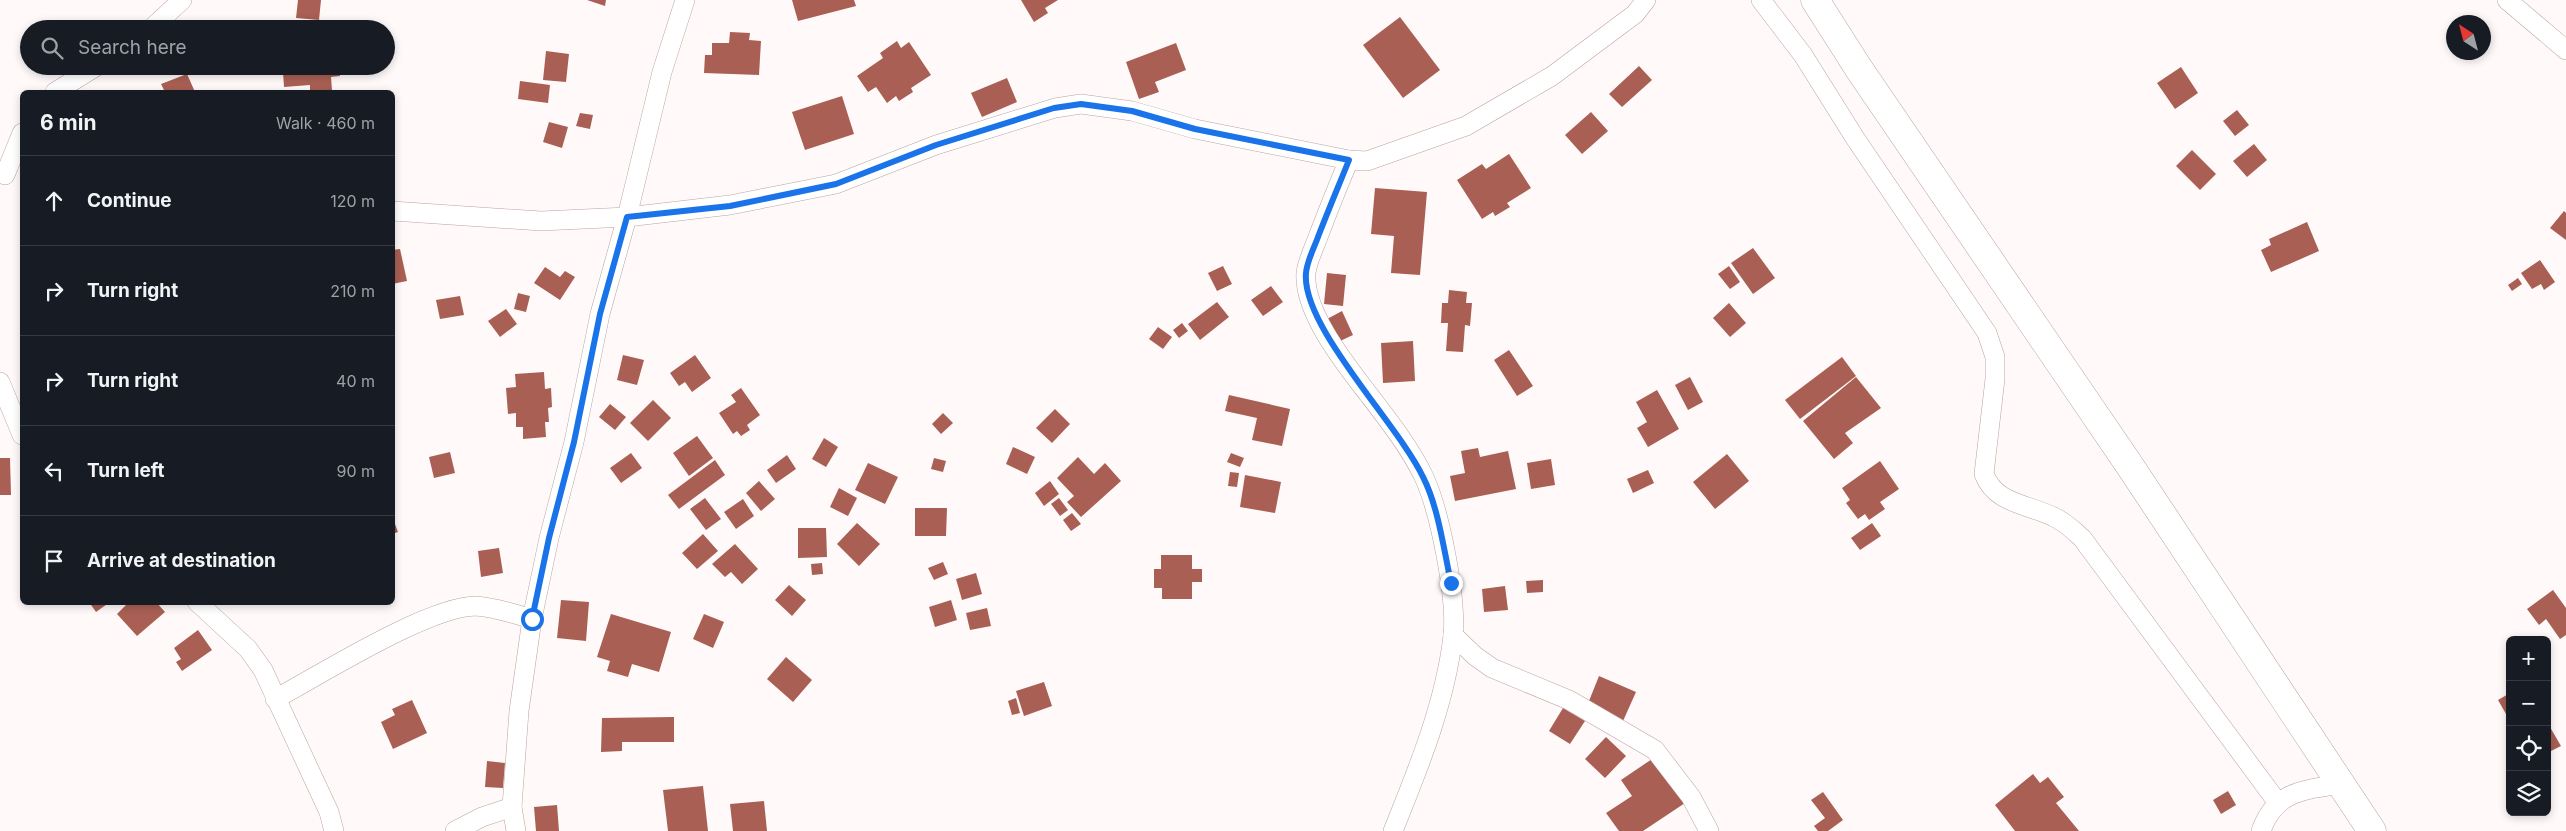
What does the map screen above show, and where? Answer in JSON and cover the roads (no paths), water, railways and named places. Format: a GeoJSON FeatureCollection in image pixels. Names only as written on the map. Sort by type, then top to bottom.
{"type":"FeatureCollection","features":[{"type":"Feature","properties":{"kind":"highway"},"geometry":{"type":"LineString","coordinates":[[1815,0],[1859,69],[2128,462],[2372,831]]}},
{"type":"Feature","properties":{"kind":"street"},"geometry":{"type":"LineString","coordinates":[[161,20],[182,0]]}},
{"type":"Feature","properties":{"kind":"street"},"geometry":{"type":"LineString","coordinates":[[516,831],[512,807],[519,711],[532,619],[549,538],[574,442],[600,314],[627,217],[662,72],[684,0]]}},
{"type":"Feature","properties":{"kind":"street"},"geometry":{"type":"LineString","coordinates":[[395,210],[541,221],[627,217],[730,206],[836,184],[936,145],[1054,108],[1081,104],[1132,111],[1195,129],[1349,160],[1367,161],[1466,126],[1552,76],[1635,14],[1646,0]]}},
{"type":"Feature","properties":{"kind":"street"},"geometry":{"type":"LineString","coordinates":[[1760,0],[1803,55],[1855,138],[1986,333],[1995,357],[1995,379],[1984,474],[1988,485],[1999,496],[2053,517],[2068,525],[2082,538],[2278,803]]}},
{"type":"Feature","properties":{"kind":"street"},"geometry":{"type":"LineString","coordinates":[[2507,0],[2566,50]]}},
{"type":"Feature","properties":{"kind":"street"},"geometry":{"type":"LineString","coordinates":[[58,90],[82,75]]}},
{"type":"Feature","properties":{"kind":"street"},"geometry":{"type":"LineString","coordinates":[[9,176],[20,140]]}},
{"type":"Feature","properties":{"kind":"street"},"geometry":{"type":"LineString","coordinates":[[1349,160],[1306,272],[1308,292],[1319,320],[1347,366],[1406,446],[1424,478],[1441,533],[1451,583],[1453,635],[1442,694],[1417,771],[1393,831]]}},
{"type":"Feature","properties":{"kind":"street"},"geometry":{"type":"LineString","coordinates":[[0,382],[20,430]]}},
{"type":"Feature","properties":{"kind":"street"},"geometry":{"type":"LineString","coordinates":[[200,605],[248,649],[263,670],[329,812],[334,831]]}},
{"type":"Feature","properties":{"kind":"street"},"geometry":{"type":"LineString","coordinates":[[275,699],[390,637],[443,613],[475,606],[532,619]]}},
{"type":"Feature","properties":{"kind":"street"},"geometry":{"type":"LineString","coordinates":[[1453,635],[1475,656],[1492,668],[1569,700],[1655,750],[1691,797],[1709,831]]}},
{"type":"Feature","properties":{"kind":"street"},"geometry":{"type":"LineString","coordinates":[[2261,831],[2267,814],[2278,803],[2302,790],[2341,784]]}},
{"type":"Feature","properties":{"kind":"street"},"geometry":{"type":"LineString","coordinates":[[455,831],[482,817],[512,807]]}}]}
